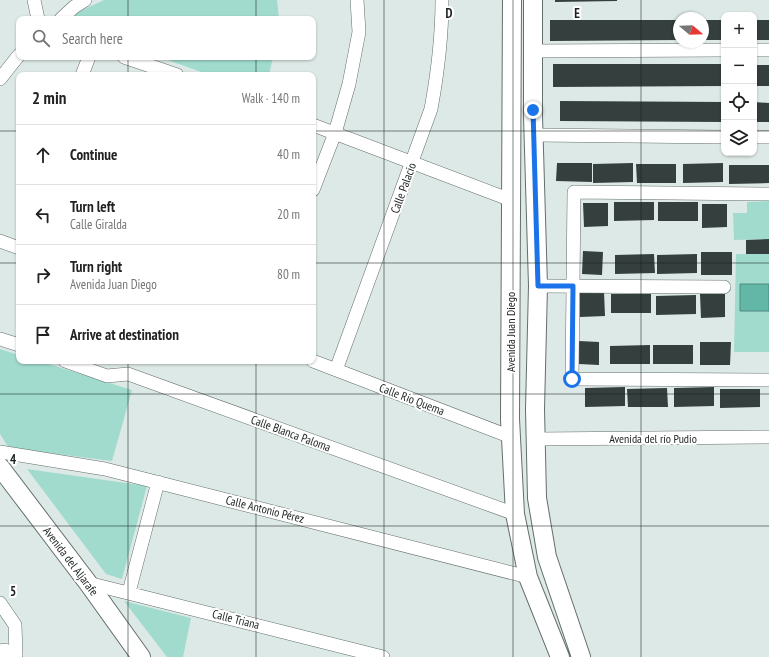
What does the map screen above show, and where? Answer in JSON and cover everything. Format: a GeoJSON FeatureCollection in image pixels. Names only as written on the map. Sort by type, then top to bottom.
{"type":"FeatureCollection","features":[{"type":"Feature","properties":{"kind":"street"},"geometry":{"type":"LineString","coordinates":[[34,0],[37,16]]}},
{"type":"Feature","properties":{"kind":"street"},"geometry":{"type":"LineString","coordinates":[[64,16],[85,0]]}},
{"type":"Feature","properties":{"kind":"street"},"geometry":{"type":"LineString","coordinates":[[316,182],[335,133],[349,84],[359,32],[357,0]]}},
{"type":"Feature","properties":{"kind":"street","name":"Calle Palacio"},"geometry":{"type":"LineString","coordinates":[[336,370],[432,109],[439,68],[442,28],[442,0]]}},
{"type":"Feature","properties":{"kind":"street","name":"Avenida Juan Diego"},"geometry":{"type":"LineString","coordinates":[[512,0],[510,419],[515,514],[528,577],[560,657]]}},
{"type":"Feature","properties":{"kind":"street"},"geometry":{"type":"LineString","coordinates":[[533,0],[532,51],[538,286],[535,409],[537,498],[547,557],[581,657]]}},
{"type":"Feature","properties":{"kind":"street"},"geometry":{"type":"LineString","coordinates":[[532,51],[721,50]]}},
{"type":"Feature","properties":{"kind":"street"},"geometry":{"type":"LineString","coordinates":[[757,50],[769,50]]}},
{"type":"Feature","properties":{"kind":"street"},"geometry":{"type":"LineString","coordinates":[[0,79],[16,60]]}},
{"type":"Feature","properties":{"kind":"street"},"geometry":{"type":"LineString","coordinates":[[83,72],[88,60]]}},
{"type":"Feature","properties":{"kind":"street"},"geometry":{"type":"LineString","coordinates":[[132,60],[166,72]]}},
{"type":"Feature","properties":{"kind":"street"},"geometry":{"type":"LineString","coordinates":[[316,126],[511,200]]}},
{"type":"Feature","properties":{"kind":"street"},"geometry":{"type":"LineString","coordinates":[[534,135],[721,137]]}},
{"type":"Feature","properties":{"kind":"street"},"geometry":{"type":"LineString","coordinates":[[757,137],[769,137]]}},
{"type":"Feature","properties":{"kind":"street"},"geometry":{"type":"LineString","coordinates":[[769,194],[574,192],[572,379],[769,380]]}},
{"type":"Feature","properties":{"kind":"street"},"geometry":{"type":"LineString","coordinates":[[0,241],[16,247]]}},
{"type":"Feature","properties":{"kind":"street"},"geometry":{"type":"LineString","coordinates":[[538,286],[724,287]]}},
{"type":"Feature","properties":{"kind":"street"},"geometry":{"type":"LineString","coordinates":[[0,339],[16,344]]}},
{"type":"Feature","properties":{"kind":"street","name":"Calle Río Quema"},"geometry":{"type":"LineString","coordinates":[[316,362],[511,437]]}},
{"type":"Feature","properties":{"kind":"street","name":"Calle Blanca Paloma"},"geometry":{"type":"LineString","coordinates":[[73,364],[107,376],[128,374],[515,514]]}},
{"type":"Feature","properties":{"kind":"street","name":"Avenida del río Pudio"},"geometry":{"type":"LineString","coordinates":[[536,439],[769,437]]}},
{"type":"Feature","properties":{"kind":"street","name":"Calle Antonio Pérez"},"geometry":{"type":"LineString","coordinates":[[0,464],[105,469],[528,577]]}},
{"type":"Feature","properties":{"kind":"street","name":"Avenida del Aljarafe"},"geometry":{"type":"LineString","coordinates":[[0,464],[88,582],[141,657]]}},
{"type":"Feature","properties":{"kind":"street"},"geometry":{"type":"LineString","coordinates":[[129,592],[158,482]]}},
{"type":"Feature","properties":{"kind":"street","name":"Calle Triana"},"geometry":{"type":"LineString","coordinates":[[88,582],[383,657]]}},
{"type":"Feature","properties":{"kind":"street"},"geometry":{"type":"LineString","coordinates":[[0,603],[15,625],[17,656]]}},
{"type":"Feature","properties":{"kind":"street"},"geometry":{"type":"LineString","coordinates":[[0,651],[5,650],[17,656]]}},
{"type":"Feature","properties":{"kind":"shaded area"},"geometry":{"type":"Polygon","coordinates":[[[104,0],[277,0],[279,16],[69,16],[104,0]]]}},
{"type":"Feature","properties":{"kind":"shaded area"},"geometry":{"type":"Polygon","coordinates":[[[168,60],[272,60],[270,72],[202,72],[168,60]]]}},
{"type":"Feature","properties":{"kind":"shaded area"},"geometry":{"type":"Polygon","coordinates":[[[769,201],[769,239],[734,240],[733,213],[747,213],[747,202],[769,201]]]}},
{"type":"Feature","properties":{"kind":"shaded area"},"geometry":{"type":"Polygon","coordinates":[[[736,254],[769,254],[769,352],[734,352],[736,254]]]}},
{"type":"Feature","properties":{"kind":"shaded area"},"geometry":{"type":"Polygon","coordinates":[[[740,284],[769,284],[769,311],[740,311],[740,284]]]}},
{"type":"Feature","properties":{"kind":"shaded area"},"geometry":{"type":"Polygon","coordinates":[[[0,349],[16,354],[16,364],[49,364],[132,390],[112,461],[9,448],[0,434],[0,349]]]}},
{"type":"Feature","properties":{"kind":"shaded area"},"geometry":{"type":"Polygon","coordinates":[[[27,469],[147,486],[122,579],[106,574],[27,469]]]}},
{"type":"Feature","properties":{"kind":"shaded area"},"geometry":{"type":"Polygon","coordinates":[[[124,601],[191,618],[183,657],[167,657],[124,601]]]}},
{"type":"Feature","properties":{"kind":"building"},"geometry":{"type":"Polygon","coordinates":[[[555,0],[617,0],[617,1],[555,2],[555,0]]]}},
{"type":"Feature","properties":{"kind":"building"},"geometry":{"type":"Polygon","coordinates":[[[550,20],[673,20],[673,40],[550,41],[550,20]]]}},
{"type":"Feature","properties":{"kind":"building"},"geometry":{"type":"Polygon","coordinates":[[[709,20],[721,20],[721,40],[709,40],[709,20]]]}},
{"type":"Feature","properties":{"kind":"building"},"geometry":{"type":"Polygon","coordinates":[[[757,20],[769,20],[769,40],[757,40],[757,20]]]}},
{"type":"Feature","properties":{"kind":"building"},"geometry":{"type":"Polygon","coordinates":[[[553,64],[721,64],[721,86],[553,87],[553,64]]]}},
{"type":"Feature","properties":{"kind":"building"},"geometry":{"type":"Polygon","coordinates":[[[757,65],[769,65],[769,86],[757,86],[757,65]]]}},
{"type":"Feature","properties":{"kind":"building"},"geometry":{"type":"Polygon","coordinates":[[[560,101],[721,102],[721,122],[560,121],[560,101]]]}},
{"type":"Feature","properties":{"kind":"building"},"geometry":{"type":"Polygon","coordinates":[[[757,102],[769,103],[769,122],[757,122],[757,102]]]}},
{"type":"Feature","properties":{"kind":"building"},"geometry":{"type":"Polygon","coordinates":[[[557,163],[592,163],[592,182],[556,181],[557,163]]]}},
{"type":"Feature","properties":{"kind":"building"},"geometry":{"type":"Polygon","coordinates":[[[633,163],[633,182],[593,183],[593,164],[633,163]]]}},
{"type":"Feature","properties":{"kind":"building"},"geometry":{"type":"Polygon","coordinates":[[[723,163],[723,182],[683,183],[683,164],[723,163]]]}},
{"type":"Feature","properties":{"kind":"building"},"geometry":{"type":"Polygon","coordinates":[[[636,164],[676,164],[676,183],[637,183],[636,164]]]}},
{"type":"Feature","properties":{"kind":"building"},"geometry":{"type":"Polygon","coordinates":[[[729,165],[769,165],[769,183],[729,184],[729,165]]]}},
{"type":"Feature","properties":{"kind":"building"},"geometry":{"type":"Polygon","coordinates":[[[614,202],[654,202],[654,220],[614,221],[614,202]]]}},
{"type":"Feature","properties":{"kind":"building"},"geometry":{"type":"Polygon","coordinates":[[[658,202],[698,202],[698,221],[658,221],[658,202]]]}},
{"type":"Feature","properties":{"kind":"building"},"geometry":{"type":"Polygon","coordinates":[[[583,203],[608,203],[608,226],[584,227],[583,203]]]}},
{"type":"Feature","properties":{"kind":"building"},"geometry":{"type":"Polygon","coordinates":[[[702,204],[727,204],[727,227],[702,228],[702,204]]]}},
{"type":"Feature","properties":{"kind":"building"},"geometry":{"type":"Polygon","coordinates":[[[769,239],[769,254],[746,254],[746,240],[769,239]]]}},
{"type":"Feature","properties":{"kind":"building"},"geometry":{"type":"Polygon","coordinates":[[[583,251],[603,252],[602,275],[582,274],[583,251]]]}},
{"type":"Feature","properties":{"kind":"building"},"geometry":{"type":"Polygon","coordinates":[[[701,252],[732,252],[732,275],[701,275],[701,252]]]}},
{"type":"Feature","properties":{"kind":"building"},"geometry":{"type":"Polygon","coordinates":[[[654,254],[655,273],[615,274],[615,255],[654,254]]]}},
{"type":"Feature","properties":{"kind":"building"},"geometry":{"type":"Polygon","coordinates":[[[697,254],[697,273],[657,274],[657,255],[697,254]]]}},
{"type":"Feature","properties":{"kind":"building"},"geometry":{"type":"Polygon","coordinates":[[[604,292],[605,316],[580,317],[580,293],[604,292]]]}},
{"type":"Feature","properties":{"kind":"building"},"geometry":{"type":"Polygon","coordinates":[[[611,294],[651,294],[651,313],[611,313],[611,294]]]}},
{"type":"Feature","properties":{"kind":"building"},"geometry":{"type":"Polygon","coordinates":[[[700,294],[725,294],[725,317],[701,318],[700,294]]]}},
{"type":"Feature","properties":{"kind":"building"},"geometry":{"type":"Polygon","coordinates":[[[696,295],[696,314],[656,315],[656,296],[696,295]]]}},
{"type":"Feature","properties":{"kind":"building"},"geometry":{"type":"Polygon","coordinates":[[[579,341],[599,342],[599,365],[579,364],[579,341]]]}},
{"type":"Feature","properties":{"kind":"building"},"geometry":{"type":"Polygon","coordinates":[[[700,342],[731,342],[730,365],[700,365],[700,342]]]}},
{"type":"Feature","properties":{"kind":"building"},"geometry":{"type":"Polygon","coordinates":[[[650,345],[650,364],[610,364],[610,346],[650,345]]]}},
{"type":"Feature","properties":{"kind":"building"},"geometry":{"type":"Polygon","coordinates":[[[653,345],[693,345],[693,364],[653,364],[653,345]]]}},
{"type":"Feature","properties":{"kind":"building"},"geometry":{"type":"Polygon","coordinates":[[[625,387],[625,406],[585,407],[585,388],[625,387]]]}},
{"type":"Feature","properties":{"kind":"building"},"geometry":{"type":"Polygon","coordinates":[[[714,387],[714,406],[674,407],[674,388],[714,387]]]}},
{"type":"Feature","properties":{"kind":"building"},"geometry":{"type":"Polygon","coordinates":[[[667,388],[668,407],[628,407],[627,389],[667,388]]]}},
{"type":"Feature","properties":{"kind":"building"},"geometry":{"type":"Polygon","coordinates":[[[720,389],[760,389],[760,407],[720,408],[720,389]]]}},
{"type":"Feature","properties":{"kind":"route"},"geometry":{"type":"LineString","coordinates":[[533,110],[538,286],[573,286],[572,379]]}}]}
